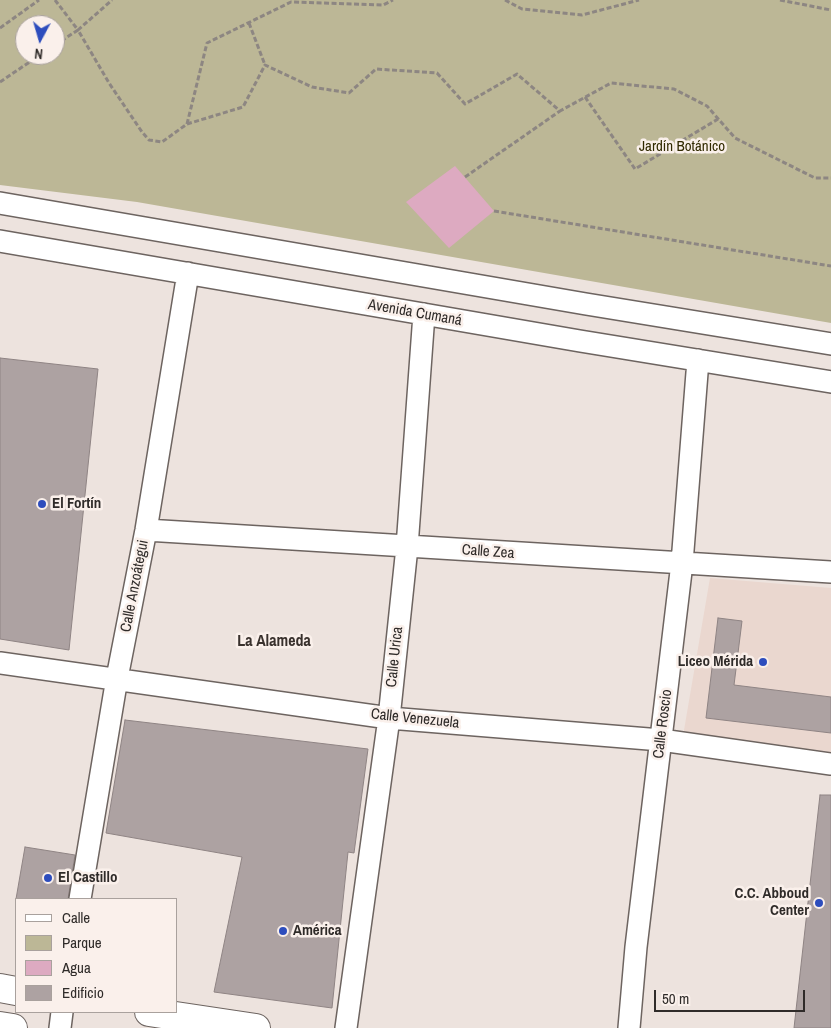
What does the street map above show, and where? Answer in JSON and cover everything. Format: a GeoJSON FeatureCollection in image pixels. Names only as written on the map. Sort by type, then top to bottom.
{"type":"FeatureCollection","features":[{"type":"Feature","properties":{"kind":"street"},"geometry":{"type":"LineString","coordinates":[[0,203],[831,344]]}},
{"type":"Feature","properties":{"kind":"street","name":"Avenida Cumaná"},"geometry":{"type":"LineString","coordinates":[[0,241],[831,382]]}},
{"type":"Feature","properties":{"kind":"street","name":"Calle Anzoátegui"},"geometry":{"type":"LineString","coordinates":[[80,898],[117,678],[146,530],[188,273]]}},
{"type":"Feature","properties":{"kind":"street","name":"Calle Urica"},"geometry":{"type":"LineString","coordinates":[[346,1028],[389,718],[407,547],[424,314]]}},
{"type":"Feature","properties":{"kind":"street","name":"Calle Roscio"},"geometry":{"type":"LineString","coordinates":[[629,1028],[636,947],[682,564],[698,360]]}},
{"type":"Feature","properties":{"kind":"street","name":"Calle Zea"},"geometry":{"type":"LineString","coordinates":[[146,530],[831,572]]}},
{"type":"Feature","properties":{"kind":"street","name":"Calle Venezuela"},"geometry":{"type":"LineString","coordinates":[[0,663],[117,678],[389,718],[661,740],[831,764]]}},
{"type":"Feature","properties":{"kind":"street"},"geometry":{"type":"LineString","coordinates":[[0,988],[15,991]]}},
{"type":"Feature","properties":{"kind":"street"},"geometry":{"type":"LineString","coordinates":[[60,1028],[62,1013]]}},
{"type":"Feature","properties":{"kind":"street"},"geometry":{"type":"LineString","coordinates":[[156,1013],[256,1028]]}},
{"type":"Feature","properties":{"kind":"street"},"geometry":{"type":"LineString","coordinates":[[0,1026],[13,1028]]}},
{"type":"Feature","properties":{"kind":"path"},"geometry":{"type":"LineString","coordinates":[[0,28],[38,0]]}},
{"type":"Feature","properties":{"kind":"path"},"geometry":{"type":"LineString","coordinates":[[55,0],[78,30],[109,83],[142,132],[150,140],[162,142],[186,124],[243,107],[265,65]]}},
{"type":"Feature","properties":{"kind":"path"},"geometry":{"type":"LineString","coordinates":[[65,38],[78,30],[112,0]]}},
{"type":"Feature","properties":{"kind":"path"},"geometry":{"type":"LineString","coordinates":[[186,124],[207,43],[291,2],[383,5],[393,0]]}},
{"type":"Feature","properties":{"kind":"path"},"geometry":{"type":"LineString","coordinates":[[505,0],[522,9],[582,15],[639,0]]}},
{"type":"Feature","properties":{"kind":"path"},"geometry":{"type":"LineString","coordinates":[[780,0],[831,10]]}},
{"type":"Feature","properties":{"kind":"path"},"geometry":{"type":"LineString","coordinates":[[249,23],[265,65],[312,87],[349,93],[376,69],[437,73],[465,104],[517,74],[560,111]]}},
{"type":"Feature","properties":{"kind":"path"},"geometry":{"type":"LineString","coordinates":[[0,82],[25,65]]}},
{"type":"Feature","properties":{"kind":"path"},"geometry":{"type":"LineString","coordinates":[[465,177],[560,111],[611,83],[674,89],[706,106],[735,138],[815,178],[831,178]]}},
{"type":"Feature","properties":{"kind":"path"},"geometry":{"type":"LineString","coordinates":[[585,97],[635,169],[718,119]]}},
{"type":"Feature","properties":{"kind":"path"},"geometry":{"type":"LineString","coordinates":[[494,211],[831,266]]}},
{"type":"Feature","properties":{"kind":"shaded area","name":"Liceo Mérida"},"geometry":{"type":"Polygon","coordinates":[[[710,578],[831,588],[831,755],[683,736],[710,578]]]}},
{"type":"Feature","properties":{"kind":"green space","name":"Jardín Botánico"},"geometry":{"type":"Polygon","coordinates":[[[0,0],[831,0],[831,323],[137,202],[0,185],[0,0]]]}},
{"type":"Feature","properties":{"kind":"water"},"geometry":{"type":"Polygon","coordinates":[[[455,166],[494,211],[449,248],[406,202],[455,166]]]}},
{"type":"Feature","properties":{"kind":"building","name":"El Fortín"},"geometry":{"type":"Polygon","coordinates":[[[0,358],[98,369],[69,650],[0,639],[0,358]]]}},
{"type":"Feature","properties":{"kind":"building"},"geometry":{"type":"Polygon","coordinates":[[[718,618],[742,621],[734,685],[831,697],[831,733],[706,718],[718,618]]]}},
{"type":"Feature","properties":{"kind":"building"},"geometry":{"type":"Polygon","coordinates":[[[125,720],[368,749],[354,853],[348,852],[332,1008],[214,992],[242,857],[106,833],[125,720]]]}},
{"type":"Feature","properties":{"kind":"building","name":"C.C. Abboud Center"},"geometry":{"type":"Polygon","coordinates":[[[820,795],[831,795],[831,1028],[794,1028],[820,795]]]}},
{"type":"Feature","properties":{"kind":"building","name":"El Castillo"},"geometry":{"type":"Polygon","coordinates":[[[25,847],[75,855],[68,898],[16,898],[25,847]]]}},
{"type":"Feature","properties":{"kind":"place","name":"El Fortín"},"geometry":{"type":"Point","coordinates":[42,504]}},
{"type":"Feature","properties":{"kind":"place","name":"Liceo Mérida"},"geometry":{"type":"Point","coordinates":[763,662]}},
{"type":"Feature","properties":{"kind":"place","name":"El Castillo"},"geometry":{"type":"Point","coordinates":[48,878]}},
{"type":"Feature","properties":{"kind":"place","name":"C.C. Abboud Center"},"geometry":{"type":"Point","coordinates":[819,903]}},
{"type":"Feature","properties":{"kind":"place","name":"América"},"geometry":{"type":"Point","coordinates":[283,931]}},
{"type":"Feature","properties":{"kind":"district","name":"La Alameda"},"geometry":{"type":"Point","coordinates":[274,642]}}]}
